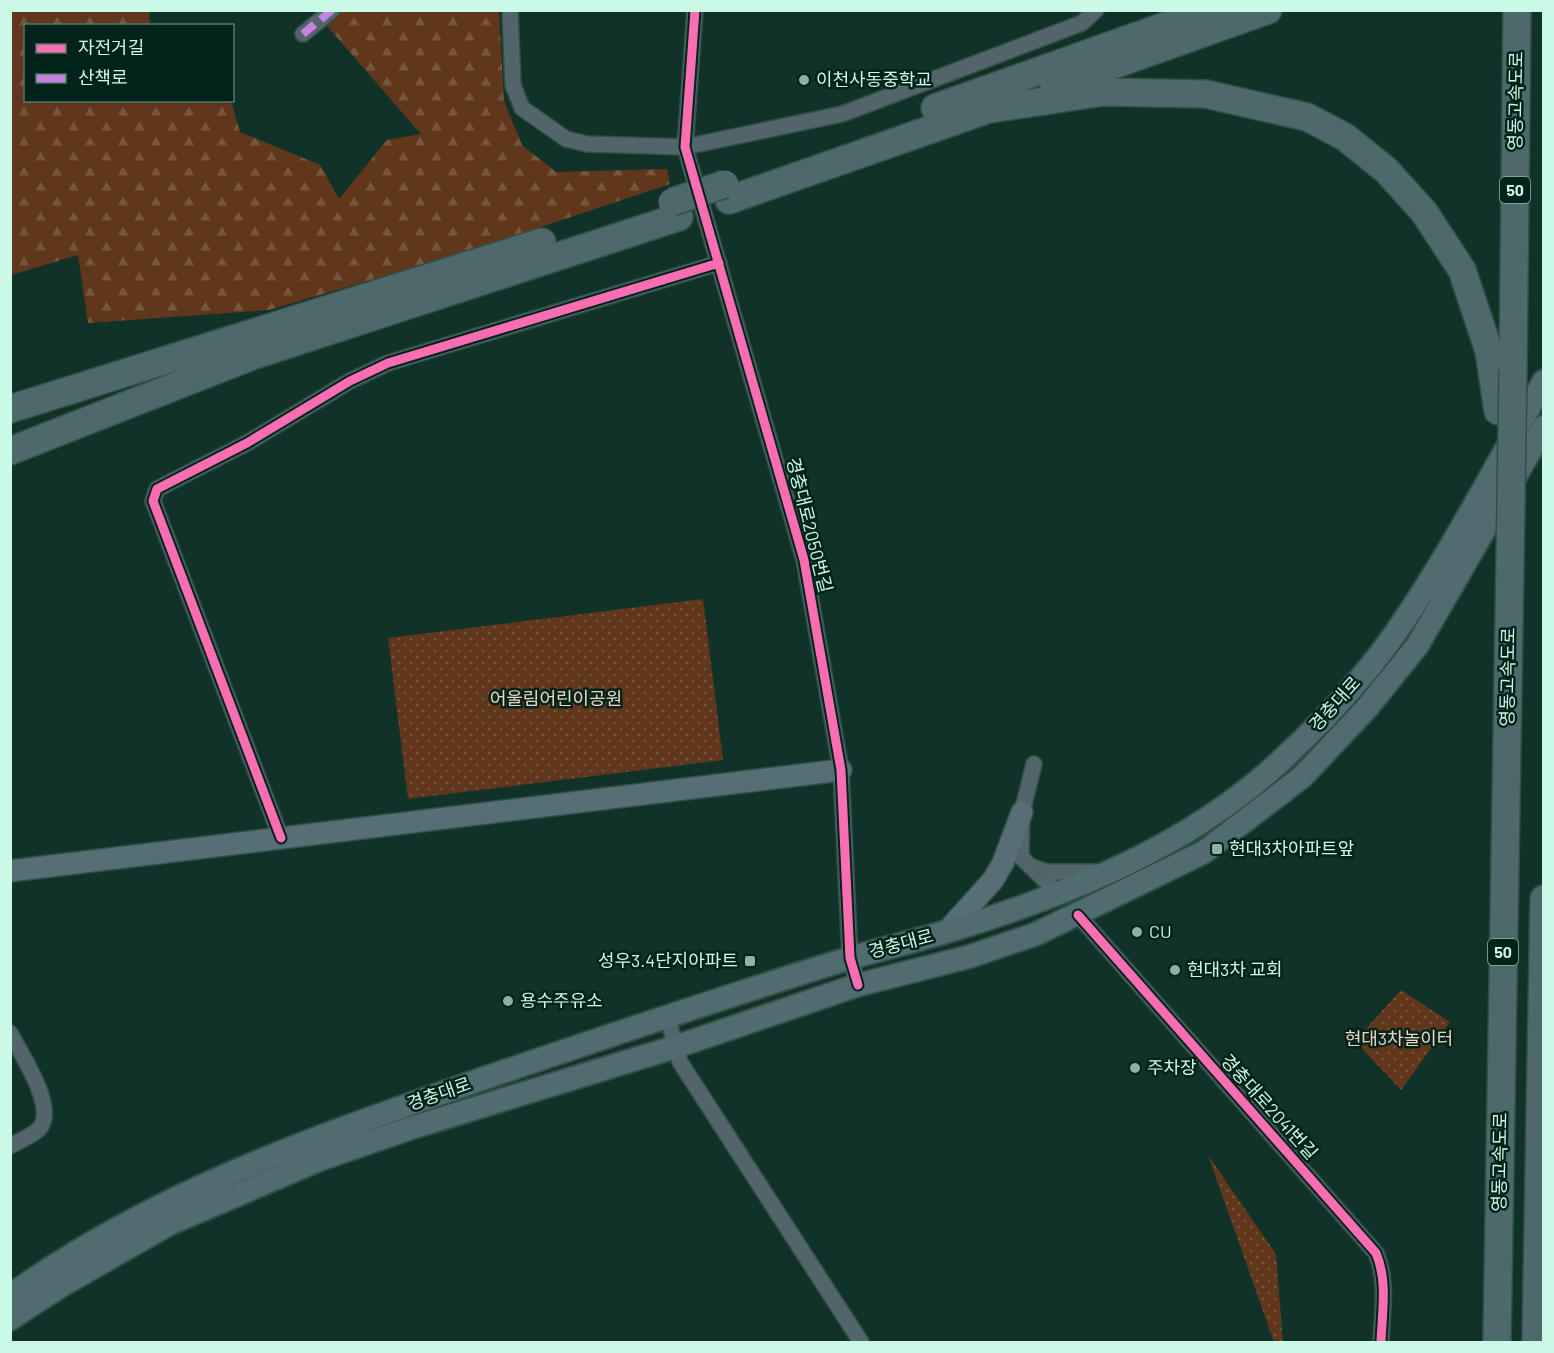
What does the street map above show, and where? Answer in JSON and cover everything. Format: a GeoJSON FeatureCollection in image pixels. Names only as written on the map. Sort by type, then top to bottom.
{"type":"FeatureCollection","features":[{"type":"Feature","properties":{"kind":"highway"},"geometry":{"type":"LineString","coordinates":[[1081,55],[1177,10]]}},
{"type":"Feature","properties":{"kind":"highway"},"geometry":{"type":"LineString","coordinates":[[727,192],[1081,55],[1210,10]]}},
{"type":"Feature","properties":{"kind":"highway"},"geometry":{"type":"LineString","coordinates":[[10,451],[252,356],[727,192],[990,108],[1268,10]]}},
{"type":"Feature","properties":{"kind":"highway","name":"영동고속도로"},"geometry":{"type":"LineString","coordinates":[[1497,1342],[1517,10]]}},
{"type":"Feature","properties":{"kind":"highway"},"geometry":{"type":"LineString","coordinates":[[990,108],[1104,92],[1206,94],[1307,117],[1345,137],[1386,170],[1424,212],[1462,270],[1489,351],[1510,524]]}},
{"type":"Feature","properties":{"kind":"highway"},"geometry":{"type":"LineString","coordinates":[[10,409],[675,210]]}},
{"type":"Feature","properties":{"kind":"highway","name":"50"},"geometry":{"type":"LineString","coordinates":[[1536,1342],[1544,899]]}},
{"type":"Feature","properties":{"kind":"main road","name":"경충대로"},"geometry":{"type":"LineString","coordinates":[[10,1296],[50,1268],[162,1204],[314,1138],[667,1016],[850,958],[947,931],[1059,894],[1187,832],[1285,758],[1349,690],[1400,626],[1450,548],[1544,381]]}},
{"type":"Feature","properties":{"kind":"main road","name":"경충대로"},"geometry":{"type":"LineString","coordinates":[[10,1319],[59,1287],[169,1224],[321,1159],[414,1127],[675,1047],[858,985],[968,957],[1036,934],[1204,852],[1302,777],[1366,709],[1417,646],[1544,428]]}},
{"type":"Feature","properties":{"kind":"street"},"geometry":{"type":"LineString","coordinates":[[303,33],[332,10]]}},
{"type":"Feature","properties":{"kind":"street"},"geometry":{"type":"LineString","coordinates":[[510,10],[513,85],[522,108],[566,139],[685,147],[842,114],[1082,23],[1096,10]]}},
{"type":"Feature","properties":{"kind":"street"},"geometry":{"type":"LineString","coordinates":[[685,147],[695,10]]}},
{"type":"Feature","properties":{"kind":"street","name":"경충대로2050번길"},"geometry":{"type":"LineString","coordinates":[[685,147],[804,560],[841,770],[850,958],[858,985]]}},
{"type":"Feature","properties":{"kind":"street"},"geometry":{"type":"LineString","coordinates":[[281,838],[153,501],[157,489],[247,443],[350,381],[388,363],[719,263]]}},
{"type":"Feature","properties":{"kind":"street"},"geometry":{"type":"LineString","coordinates":[[947,931],[993,880],[1003,863],[1022,812],[1034,765]]}},
{"type":"Feature","properties":{"kind":"street"},"geometry":{"type":"LineString","coordinates":[[13,873],[841,770]]}},
{"type":"Feature","properties":{"kind":"street"},"geometry":{"type":"LineString","coordinates":[[1022,812],[1022,857],[1078,915]]}},
{"type":"Feature","properties":{"kind":"street"},"geometry":{"type":"LineString","coordinates":[[1028,865],[1047,872],[1106,872]]}},
{"type":"Feature","properties":{"kind":"street","name":"경충대로2041번길"},"geometry":{"type":"LineString","coordinates":[[1078,915],[1376,1253],[1382,1267],[1383,1282],[1381,1342]]}},
{"type":"Feature","properties":{"kind":"street"},"geometry":{"type":"LineString","coordinates":[[667,1016],[680,1062],[735,1144],[850,1331],[861,1342]]}},
{"type":"Feature","properties":{"kind":"street"},"geometry":{"type":"LineString","coordinates":[[10,1033],[45,1102],[45,1118],[39,1129],[10,1146]]}},
{"type":"Feature","properties":{"kind":"street"},"geometry":{"type":"LineString","coordinates":[[10,1282],[25,1274],[50,1268]]}},
{"type":"Feature","properties":{"kind":"green space"},"geometry":{"type":"Polygon","coordinates":[[[11,11],[149,11],[150,24],[24,24],[24,102],[231,102],[240,132],[320,165],[339,199],[387,140],[421,134],[314,11],[499,11],[504,101],[522,145],[556,172],[667,169],[670,184],[472,250],[269,310],[88,323],[78,255],[11,275],[11,11]]]}},
{"type":"Feature","properties":{"kind":"green space","name":"어울림어린이공원"},"geometry":{"type":"Polygon","coordinates":[[[703,599],[723,760],[408,799],[388,638],[703,599]]]}},
{"type":"Feature","properties":{"kind":"green space","name":"현대3차놀이터"},"geometry":{"type":"Polygon","coordinates":[[[1401,990],[1450,1022],[1401,1090],[1355,1041],[1401,990]]]}},
{"type":"Feature","properties":{"kind":"green space"},"geometry":{"type":"Polygon","coordinates":[[[1208,1155],[1276,1254],[1283,1342],[1274,1342],[1208,1155]]]}},
{"type":"Feature","properties":{"kind":"marked path"},"geometry":{"type":"LineString","coordinates":[[303,34],[332,10]]}},
{"type":"Feature","properties":{"kind":"cycle path"},"geometry":{"type":"LineString","coordinates":[[695,10],[685,147],[804,560],[841,770],[850,958],[858,985]]}},
{"type":"Feature","properties":{"kind":"cycle path"},"geometry":{"type":"LineString","coordinates":[[281,838],[153,501],[157,489],[247,443],[350,381],[388,363],[719,263]]}},
{"type":"Feature","properties":{"kind":"cycle path"},"geometry":{"type":"LineString","coordinates":[[1078,915],[1376,1253],[1383,1286],[1381,1342]]}},
{"type":"Feature","properties":{"kind":"place","name":"이천사동중학교"},"geometry":{"type":"Point","coordinates":[804,80]}},
{"type":"Feature","properties":{"kind":"place","name":"현대3차아파트앞"},"geometry":{"type":"Point","coordinates":[1217,849]}},
{"type":"Feature","properties":{"kind":"place","name":"CU"},"geometry":{"type":"Point","coordinates":[1137,932]}},
{"type":"Feature","properties":{"kind":"place","name":"성우3.4단지아파트"},"geometry":{"type":"Point","coordinates":[750,961]}},
{"type":"Feature","properties":{"kind":"place","name":"현대3차 교회"},"geometry":{"type":"Point","coordinates":[1175,970]}},
{"type":"Feature","properties":{"kind":"place","name":"용수주유소"},"geometry":{"type":"Point","coordinates":[508,1001]}},
{"type":"Feature","properties":{"kind":"place","name":"주차장"},"geometry":{"type":"Point","coordinates":[1135,1068]}}]}
